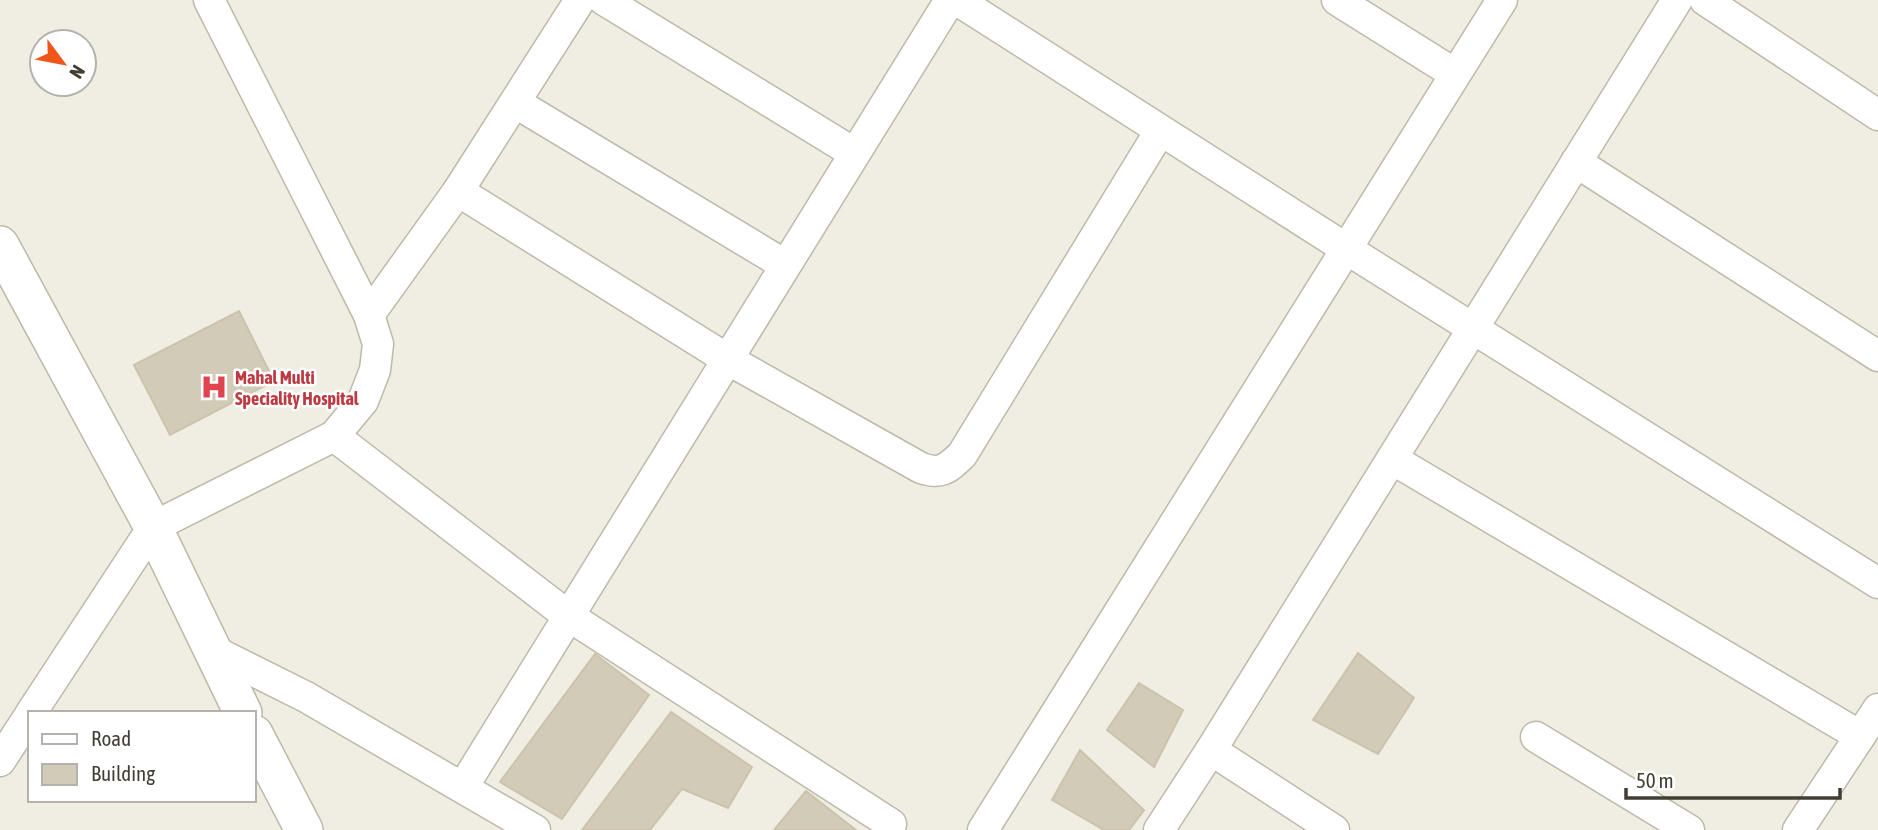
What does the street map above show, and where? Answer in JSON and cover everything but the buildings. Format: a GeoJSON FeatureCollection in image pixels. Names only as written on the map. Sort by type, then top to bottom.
{"type":"FeatureCollection","features":[{"type":"Feature","properties":{"kind":"street"},"geometry":{"type":"LineString","coordinates":[[33,711],[153,527],[334,436],[363,401],[375,370],[378,344],[369,315],[209,0]]}},
{"type":"Feature","properties":{"kind":"street"},"geometry":{"type":"LineString","coordinates":[[369,315],[458,191],[580,0]]}},
{"type":"Feature","properties":{"kind":"street"},"geometry":{"type":"LineString","coordinates":[[604,0],[854,153]]}},
{"type":"Feature","properties":{"kind":"street"},"geometry":{"type":"LineString","coordinates":[[463,787],[950,0]]}},
{"type":"Feature","properties":{"kind":"street"},"geometry":{"type":"LineString","coordinates":[[957,0],[1160,131],[1878,583]]}},
{"type":"Feature","properties":{"kind":"street"},"geometry":{"type":"LineString","coordinates":[[1337,0],[1455,74]]}},
{"type":"Feature","properties":{"kind":"street"},"geometry":{"type":"LineString","coordinates":[[983,830],[1502,0]]}},
{"type":"Feature","properties":{"kind":"street"},"geometry":{"type":"LineString","coordinates":[[1159,830],[1677,0]]}},
{"type":"Feature","properties":{"kind":"street"},"geometry":{"type":"LineString","coordinates":[[1705,0],[1878,115]]}},
{"type":"Feature","properties":{"kind":"street"},"geometry":{"type":"LineString","coordinates":[[516,103],[785,265]]}},
{"type":"Feature","properties":{"kind":"street"},"geometry":{"type":"LineString","coordinates":[[458,191],[727,359],[921,468],[935,473],[946,470],[962,456],[1160,131]]}},
{"type":"Feature","properties":{"kind":"street"},"geometry":{"type":"LineString","coordinates":[[1576,162],[1878,356]]}},
{"type":"Feature","properties":{"kind":"street"},"geometry":{"type":"LineString","coordinates":[[3,259],[153,527],[242,711]]}},
{"type":"Feature","properties":{"kind":"street"},"geometry":{"type":"LineString","coordinates":[[334,436],[567,615],[893,828]]}},
{"type":"Feature","properties":{"kind":"street"},"geometry":{"type":"LineString","coordinates":[[1392,459],[1860,736]]}},
{"type":"Feature","properties":{"kind":"street"},"geometry":{"type":"LineString","coordinates":[[210,649],[306,697],[536,830]]}},
{"type":"Feature","properties":{"kind":"street"},"geometry":{"type":"LineString","coordinates":[[1798,830],[1878,709]]}},
{"type":"Feature","properties":{"kind":"street"},"geometry":{"type":"LineString","coordinates":[[0,761],[28,719]]}},
{"type":"Feature","properties":{"kind":"street"},"geometry":{"type":"LineString","coordinates":[[1536,737],[1689,830]]}},
{"type":"Feature","properties":{"kind":"street"},"geometry":{"type":"LineString","coordinates":[[256,738],[304,830]]}},
{"type":"Feature","properties":{"kind":"street"},"geometry":{"type":"LineString","coordinates":[[1211,750],[1334,830]]}},
{"type":"Feature","properties":{"kind":"place","name":"Mahal Multi Speciality Hospital"},"geometry":{"type":"Point","coordinates":[214,387]}}]}
